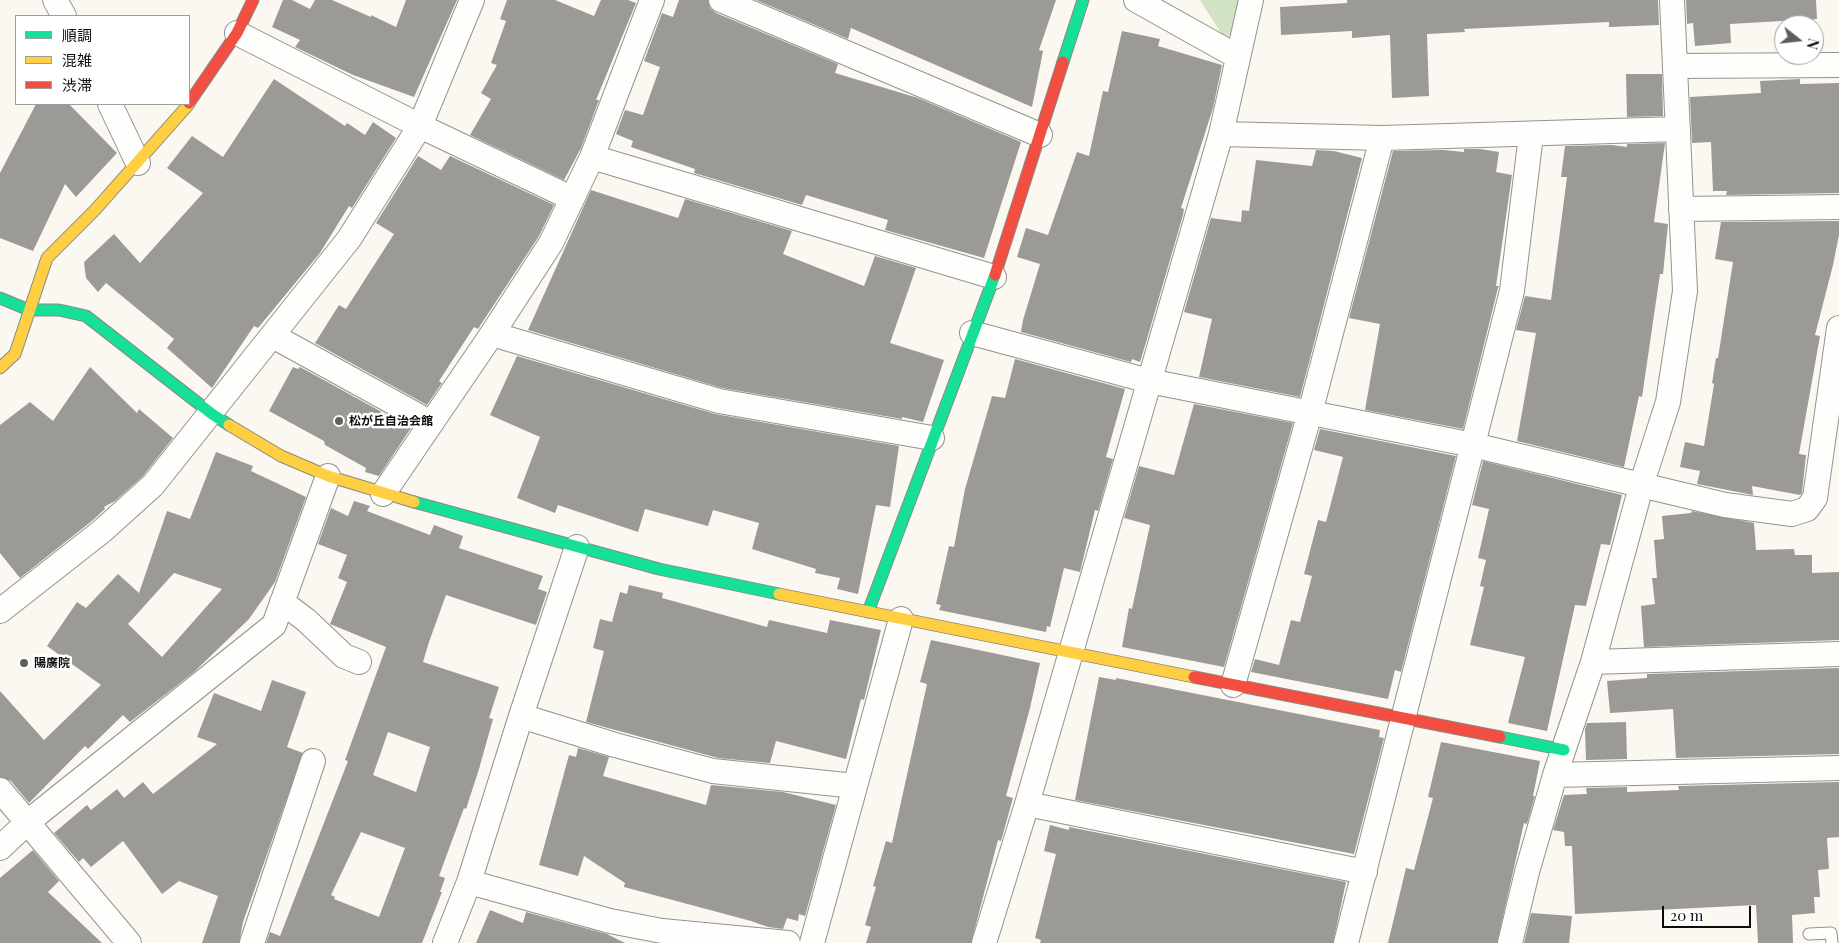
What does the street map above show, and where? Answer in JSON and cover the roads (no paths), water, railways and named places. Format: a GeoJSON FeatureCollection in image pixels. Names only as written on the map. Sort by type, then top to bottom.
{"type":"FeatureCollection","features":[{"type":"Feature","properties":{"kind":"street"},"geometry":{"type":"LineString","coordinates":[[55,0],[63,15]]}},
{"type":"Feature","properties":{"kind":"street"},"geometry":{"type":"LineString","coordinates":[[190,103],[237,34],[253,0]]}},
{"type":"Feature","properties":{"kind":"street"},"geometry":{"type":"LineString","coordinates":[[0,611],[102,531],[153,485],[212,414],[349,239],[420,126],[472,0]]}},
{"type":"Feature","properties":{"kind":"street"},"geometry":{"type":"LineString","coordinates":[[383,494],[492,334],[550,243],[592,157],[652,0]]}},
{"type":"Feature","properties":{"kind":"street"},"geometry":{"type":"LineString","coordinates":[[721,0],[1040,135]]}},
{"type":"Feature","properties":{"kind":"street"},"geometry":{"type":"LineString","coordinates":[[868,612],[994,277],[1083,0]]}},
{"type":"Feature","properties":{"kind":"street"},"geometry":{"type":"LineString","coordinates":[[1136,0],[1238,57]]}},
{"type":"Feature","properties":{"kind":"street"},"geometry":{"type":"LineString","coordinates":[[984,943],[1027,804],[1221,134],[1251,0]]}},
{"type":"Feature","properties":{"kind":"street"},"geometry":{"type":"LineString","coordinates":[[1510,943],[1527,872],[1555,775],[1594,662],[1642,483],[1668,402],[1685,291],[1672,0]]}},
{"type":"Feature","properties":{"kind":"street"},"geometry":{"type":"LineString","coordinates":[[237,34],[420,126],[571,198]]}},
{"type":"Feature","properties":{"kind":"street"},"geometry":{"type":"LineString","coordinates":[[1676,66],[1839,66]]}},
{"type":"Feature","properties":{"kind":"street"},"geometry":{"type":"LineString","coordinates":[[110,105],[138,163]]}},
{"type":"Feature","properties":{"kind":"street"},"geometry":{"type":"LineString","coordinates":[[0,368],[15,354],[47,258],[138,163],[188,105]]}},
{"type":"Feature","properties":{"kind":"street"},"geometry":{"type":"LineString","coordinates":[[1221,134],[1382,138],[1531,135],[1678,129]]}},
{"type":"Feature","properties":{"kind":"street"},"geometry":{"type":"LineString","coordinates":[[1346,943],[1405,718],[1512,291],[1531,135]]}},
{"type":"Feature","properties":{"kind":"street"},"geometry":{"type":"LineString","coordinates":[[1233,685],[1310,413],[1382,138]]}},
{"type":"Feature","properties":{"kind":"street"},"geometry":{"type":"LineString","coordinates":[[592,157],[994,277]]}},
{"type":"Feature","properties":{"kind":"street"},"geometry":{"type":"LineString","coordinates":[[1681,209],[1839,207]]}},
{"type":"Feature","properties":{"kind":"street"},"geometry":{"type":"LineString","coordinates":[[0,298],[29,310],[59,310],[86,316],[212,414],[281,456],[328,476],[383,494],[659,569],[901,619],[1564,750]]}},
{"type":"Feature","properties":{"kind":"street"},"geometry":{"type":"LineString","coordinates":[[972,333],[1150,381],[1473,446],[1642,483],[1725,505],[1792,514],[1806,509],[1815,498],[1839,328]]}},
{"type":"Feature","properties":{"kind":"street"},"geometry":{"type":"LineString","coordinates":[[492,334],[719,401],[932,438]]}},
{"type":"Feature","properties":{"kind":"street"},"geometry":{"type":"LineString","coordinates":[[273,336],[431,423]]}},
{"type":"Feature","properties":{"kind":"street"},"geometry":{"type":"LineString","coordinates":[[0,848],[29,821],[274,625],[328,476]]}},
{"type":"Feature","properties":{"kind":"street"},"geometry":{"type":"LineString","coordinates":[[444,943],[469,882],[577,547]]}},
{"type":"Feature","properties":{"kind":"street"},"geometry":{"type":"LineString","coordinates":[[282,602],[306,620],[344,656],[359,662]]}},
{"type":"Feature","properties":{"kind":"street"},"geometry":{"type":"LineString","coordinates":[[812,943],[901,619]]}},
{"type":"Feature","properties":{"kind":"street"},"geometry":{"type":"LineString","coordinates":[[1594,662],[1839,654]]}},
{"type":"Feature","properties":{"kind":"street"},"geometry":{"type":"LineString","coordinates":[[521,716],[615,745],[713,771],[855,786]]}},
{"type":"Feature","properties":{"kind":"street"},"geometry":{"type":"LineString","coordinates":[[252,943],[313,761]]}},
{"type":"Feature","properties":{"kind":"street"},"geometry":{"type":"LineString","coordinates":[[1555,775],[1839,768]]}},
{"type":"Feature","properties":{"kind":"street"},"geometry":{"type":"LineString","coordinates":[[0,790],[29,821],[129,943]]}},
{"type":"Feature","properties":{"kind":"street"},"geometry":{"type":"LineString","coordinates":[[1027,804],[1365,872]]}},
{"type":"Feature","properties":{"kind":"street"},"geometry":{"type":"LineString","coordinates":[[469,882],[610,921],[662,931],[788,943]]}},
{"type":"Feature","properties":{"kind":"lane"},"geometry":{"type":"LineString","coordinates":[[1809,934],[1831,933],[1832,943]]}},
{"type":"Feature","properties":{"kind":"place","name":"松が丘自治会館"},"geometry":{"type":"Point","coordinates":[339,421]}},
{"type":"Feature","properties":{"kind":"place","name":"陽廣院"},"geometry":{"type":"Point","coordinates":[24,663]}}]}
